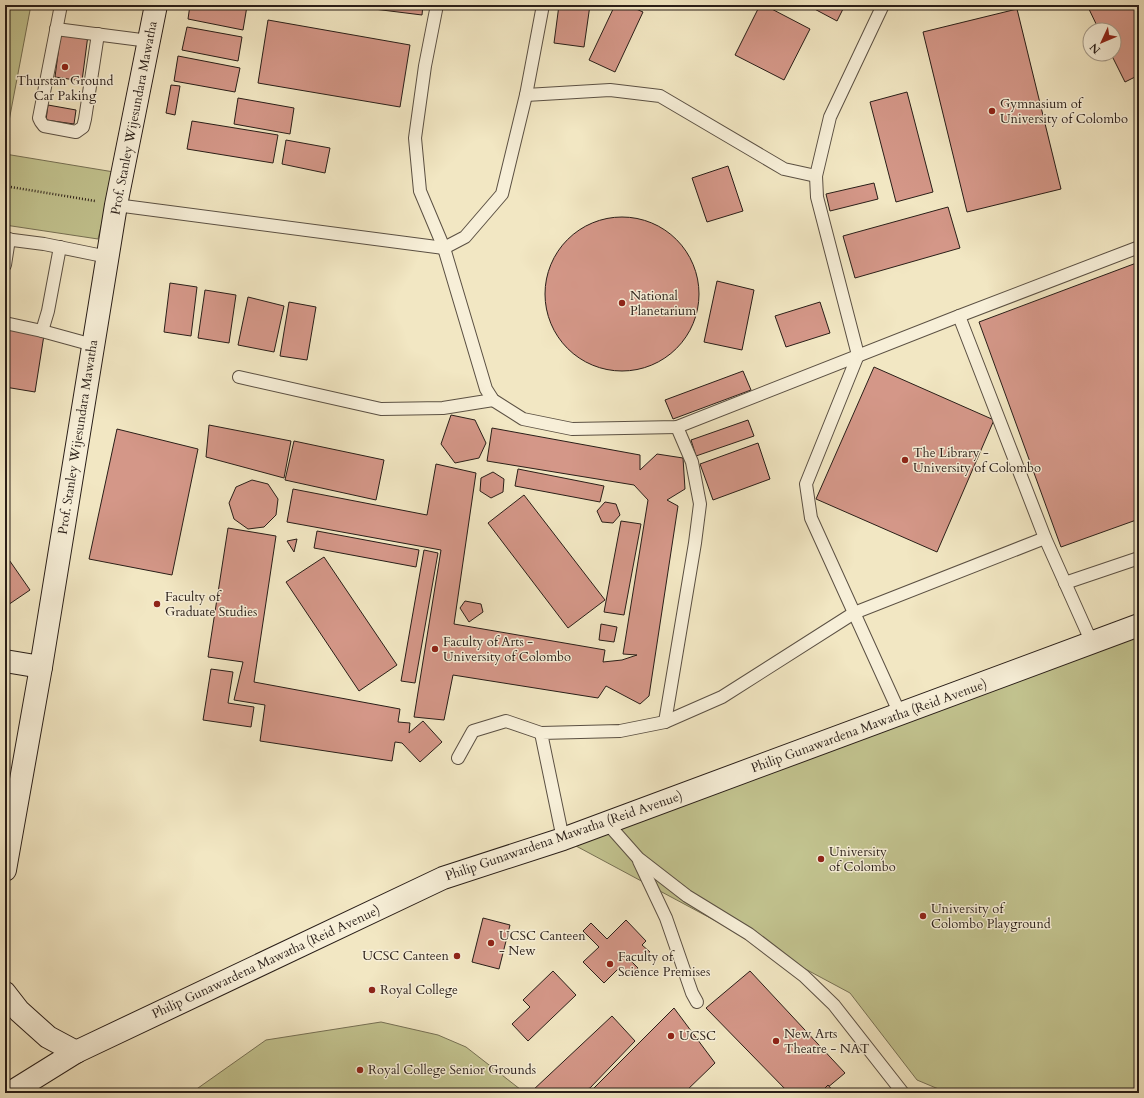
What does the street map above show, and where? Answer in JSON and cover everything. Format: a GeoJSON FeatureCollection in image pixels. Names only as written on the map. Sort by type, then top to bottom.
{"type":"FeatureCollection","features":[{"type":"Feature","properties":{"kind":"main road","name":"Prof. Stanley Wijesundara Mawatha"},"geometry":{"type":"LineString","coordinates":[[5,870],[41,667],[116,205],[156,5]]}},
{"type":"Feature","properties":{"kind":"main road","name":"Philip Gunawardena Mawatha (Reid Avenue)"},"geometry":{"type":"LineString","coordinates":[[10,1093],[76,1052],[443,878],[563,839],[1139,625]]}},
{"type":"Feature","properties":{"kind":"main road"},"geometry":{"type":"LineString","coordinates":[[5,661],[41,667]]}},
{"type":"Feature","properties":{"kind":"main road"},"geometry":{"type":"LineString","coordinates":[[5,993],[19,1011],[48,1037],[76,1052]]}},
{"type":"Feature","properties":{"kind":"lane"},"geometry":{"type":"LineString","coordinates":[[61,5],[39,118],[44,126],[76,132],[83,127],[98,34]]}},
{"type":"Feature","properties":{"kind":"lane"},"geometry":{"type":"LineString","coordinates":[[437,5],[425,66],[415,138],[420,191],[444,248],[486,389],[493,400],[523,419],[572,429],[677,427],[858,355],[1139,247]]}},
{"type":"Feature","properties":{"kind":"lane"},"geometry":{"type":"LineString","coordinates":[[116,205],[444,248],[465,237],[502,194],[526,95],[543,5]]}},
{"type":"Feature","properties":{"kind":"lane"},"geometry":{"type":"LineString","coordinates":[[883,5],[830,117],[816,176],[817,197],[858,355],[806,484],[811,518],[900,714]]}},
{"type":"Feature","properties":{"kind":"lane"},"geometry":{"type":"LineString","coordinates":[[56,29],[149,41]]}},
{"type":"Feature","properties":{"kind":"lane"},"geometry":{"type":"LineString","coordinates":[[526,95],[610,90],[660,96],[784,169],[816,176]]}},
{"type":"Feature","properties":{"kind":"lane"},"geometry":{"type":"LineString","coordinates":[[5,265],[7,239],[60,247],[108,257]]}},
{"type":"Feature","properties":{"kind":"lane"},"geometry":{"type":"LineString","coordinates":[[42,331],[48,311],[60,247]]}},
{"type":"Feature","properties":{"kind":"lane"},"geometry":{"type":"LineString","coordinates":[[959,316],[1045,538],[1092,643]]}},
{"type":"Feature","properties":{"kind":"lane"},"geometry":{"type":"LineString","coordinates":[[5,323],[94,345]]}},
{"type":"Feature","properties":{"kind":"lane"},"geometry":{"type":"LineString","coordinates":[[240,377],[381,409],[443,408],[493,400]]}},
{"type":"Feature","properties":{"kind":"lane"},"geometry":{"type":"LineString","coordinates":[[665,722],[695,543],[700,504],[692,462],[677,427]]}},
{"type":"Feature","properties":{"kind":"lane"},"geometry":{"type":"LineString","coordinates":[[458,758],[473,732],[506,721],[541,733],[620,731],[665,722],[722,697],[854,613],[1045,538]]}},
{"type":"Feature","properties":{"kind":"lane"},"geometry":{"type":"LineString","coordinates":[[1065,583],[1139,558]]}},
{"type":"Feature","properties":{"kind":"lane"},"geometry":{"type":"LineString","coordinates":[[541,733],[563,839]]}},
{"type":"Feature","properties":{"kind":"lane"},"geometry":{"type":"LineString","coordinates":[[607,823],[638,858],[687,896],[749,934],[804,976],[834,1005],[899,1092]]}},
{"type":"Feature","properties":{"kind":"lane"},"geometry":{"type":"LineString","coordinates":[[638,858],[666,918],[692,993],[697,1002]]}},
{"type":"Feature","properties":{"kind":"path"},"geometry":{"type":"LineString","coordinates":[[5,186],[116,205]]}},
{"type":"Feature","properties":{"kind":"green space"},"geometry":{"type":"Polygon","coordinates":[[[5,5],[31,5],[5,142],[5,5]]]}},
{"type":"Feature","properties":{"kind":"green space"},"geometry":{"type":"Polygon","coordinates":[[[5,154],[114,172],[98,239],[5,225],[5,154]]]}},
{"type":"Feature","properties":{"kind":"green space","name":"University of Colombo Playground"},"geometry":{"type":"Polygon","coordinates":[[[1139,625],[1139,1093],[948,1093],[917,1080],[850,993],[563,839],[1139,625]]]}},
{"type":"Feature","properties":{"kind":"green space","name":"Royal College Senior Grounds"},"geometry":{"type":"Polygon","coordinates":[[[381,1022],[438,1035],[466,1047],[525,1093],[191,1093],[266,1040],[381,1022]]]}},
{"type":"Feature","properties":{"kind":"building"},"geometry":{"type":"Polygon","coordinates":[[[190,5],[247,6],[243,30],[188,19],[190,5]]]}},
{"type":"Feature","properties":{"kind":"building"},"geometry":{"type":"Polygon","coordinates":[[[342,5],[423,5],[422,15],[342,5]]]}},
{"type":"Feature","properties":{"kind":"building"},"geometry":{"type":"Polygon","coordinates":[[[559,5],[590,5],[584,47],[554,43],[559,5]]]}},
{"type":"Feature","properties":{"kind":"building"},"geometry":{"type":"Polygon","coordinates":[[[615,5],[627,5],[643,12],[615,72],[589,60],[615,5]]]}},
{"type":"Feature","properties":{"kind":"building"},"geometry":{"type":"Polygon","coordinates":[[[760,5],[764,5],[810,29],[784,80],[735,55],[760,5]]]}},
{"type":"Feature","properties":{"kind":"building"},"geometry":{"type":"Polygon","coordinates":[[[807,5],[845,5],[837,21],[807,5]]]}},
{"type":"Feature","properties":{"kind":"building"},"geometry":{"type":"Polygon","coordinates":[[[1087,5],[1139,5],[1139,75],[1125,82],[1115,62],[1122,62],[1122,22],[1095,22],[1087,5]]]}},
{"type":"Feature","properties":{"kind":"building","name":"Gymnasium of University of Colombo"},"geometry":{"type":"Polygon","coordinates":[[[1017,9],[1061,189],[967,212],[923,32],[1017,9]]]}},
{"type":"Feature","properties":{"kind":"building"},"geometry":{"type":"Polygon","coordinates":[[[268,20],[410,45],[400,107],[258,83],[268,20]]]}},
{"type":"Feature","properties":{"kind":"building"},"geometry":{"type":"Polygon","coordinates":[[[187,27],[242,37],[238,61],[182,50],[187,27]]]}},
{"type":"Feature","properties":{"kind":"building"},"geometry":{"type":"Polygon","coordinates":[[[61,31],[88,35],[82,81],[55,77],[61,31]]]}},
{"type":"Feature","properties":{"kind":"building"},"geometry":{"type":"Polygon","coordinates":[[[178,56],[240,68],[235,92],[174,81],[178,56]]]}},
{"type":"Feature","properties":{"kind":"building"},"geometry":{"type":"Polygon","coordinates":[[[171,85],[180,86],[175,115],[166,113],[171,85]]]}},
{"type":"Feature","properties":{"kind":"building"},"geometry":{"type":"Polygon","coordinates":[[[907,92],[933,192],[896,202],[870,102],[907,92]]]}},
{"type":"Feature","properties":{"kind":"building"},"geometry":{"type":"Polygon","coordinates":[[[238,98],[294,108],[290,134],[234,124],[238,98]]]}},
{"type":"Feature","properties":{"kind":"building"},"geometry":{"type":"Polygon","coordinates":[[[48,105],[76,110],[74,124],[46,120],[48,105]]]}},
{"type":"Feature","properties":{"kind":"building"},"geometry":{"type":"Polygon","coordinates":[[[192,121],[278,135],[273,163],[187,149],[192,121]]]}},
{"type":"Feature","properties":{"kind":"building"},"geometry":{"type":"Polygon","coordinates":[[[286,140],[330,148],[325,173],[282,164],[286,140]]]}},
{"type":"Feature","properties":{"kind":"building"},"geometry":{"type":"Polygon","coordinates":[[[728,166],[743,211],[707,222],[692,178],[728,166]]]}},
{"type":"Feature","properties":{"kind":"building"},"geometry":{"type":"Polygon","coordinates":[[[874,183],[878,199],[830,211],[826,194],[874,183]]]}},
{"type":"Feature","properties":{"kind":"building"},"geometry":{"type":"Polygon","coordinates":[[[948,207],[960,248],[855,278],[843,236],[948,207]]]}},
{"type":"Feature","properties":{"kind":"building","name":"National Planetarium"},"geometry":{"type":"Polygon","coordinates":[[[614,217],[630,217],[652,223],[677,239],[693,264],[698,279],[698,309],[693,324],[677,349],[665,358],[644,368],[630,371],[614,371],[600,368],[586,362],[573,354],[562,343],[548,316],[545,302],[545,286],[548,272],[554,258],[562,245],[573,234],[600,220],[614,217]]]}},
{"type":"Feature","properties":{"kind":"building"},"geometry":{"type":"Polygon","coordinates":[[[1139,262],[1139,519],[1061,547],[979,322],[1139,262]]]}},
{"type":"Feature","properties":{"kind":"building"},"geometry":{"type":"Polygon","coordinates":[[[717,281],[754,290],[742,350],[704,342],[717,281]]]}},
{"type":"Feature","properties":{"kind":"building"},"geometry":{"type":"Polygon","coordinates":[[[170,283],[197,287],[191,336],[164,332],[170,283]]]}},
{"type":"Feature","properties":{"kind":"building"},"geometry":{"type":"Polygon","coordinates":[[[205,290],[236,295],[229,343],[198,338],[205,290]]]}},
{"type":"Feature","properties":{"kind":"building"},"geometry":{"type":"Polygon","coordinates":[[[248,297],[284,306],[274,352],[238,345],[248,297]]]}},
{"type":"Feature","properties":{"kind":"building"},"geometry":{"type":"Polygon","coordinates":[[[289,302],[316,307],[307,360],[280,356],[289,302]]]}},
{"type":"Feature","properties":{"kind":"building"},"geometry":{"type":"Polygon","coordinates":[[[820,302],[830,333],[786,347],[775,316],[820,302]]]}},
{"type":"Feature","properties":{"kind":"building"},"geometry":{"type":"Polygon","coordinates":[[[5,329],[44,335],[35,392],[5,387],[5,329]]]}},
{"type":"Feature","properties":{"kind":"building","name":"The Library - University of Colombo"},"geometry":{"type":"Polygon","coordinates":[[[874,367],[994,420],[937,552],[816,499],[874,367]]]}},
{"type":"Feature","properties":{"kind":"building"},"geometry":{"type":"Polygon","coordinates":[[[743,371],[751,390],[673,419],[665,400],[743,371]]]}},
{"type":"Feature","properties":{"kind":"building"},"geometry":{"type":"Polygon","coordinates":[[[451,415],[475,420],[486,443],[479,458],[455,463],[441,444],[451,415]]]}},
{"type":"Feature","properties":{"kind":"building"},"geometry":{"type":"Polygon","coordinates":[[[748,420],[754,436],[696,456],[691,440],[748,420]]]}},
{"type":"Feature","properties":{"kind":"building"},"geometry":{"type":"Polygon","coordinates":[[[209,425],[291,441],[284,478],[206,457],[209,425]]]}},
{"type":"Feature","properties":{"kind":"building"},"geometry":{"type":"Polygon","coordinates":[[[492,428],[640,455],[640,470],[657,454],[683,458],[685,489],[667,500],[678,506],[649,696],[640,704],[606,686],[598,698],[453,675],[444,720],[414,717],[441,550],[287,522],[293,489],[427,515],[436,464],[476,473],[454,624],[605,650],[603,662],[622,660],[637,655],[623,654],[648,500],[634,485],[487,461],[492,428]]]}},
{"type":"Feature","properties":{"kind":"building","name":"Faculty of Graduate Studies"},"geometry":{"type":"Polygon","coordinates":[[[117,429],[198,449],[172,575],[89,559],[117,429]]]}},
{"type":"Feature","properties":{"kind":"building"},"geometry":{"type":"Polygon","coordinates":[[[294,441],[384,460],[376,500],[285,480],[294,441]]]}},
{"type":"Feature","properties":{"kind":"building"},"geometry":{"type":"Polygon","coordinates":[[[758,443],[770,479],[713,500],[700,464],[758,443]]]}},
{"type":"Feature","properties":{"kind":"building"},"geometry":{"type":"Polygon","coordinates":[[[518,469],[604,486],[600,502],[515,486],[518,469]]]}},
{"type":"Feature","properties":{"kind":"building"},"geometry":{"type":"Polygon","coordinates":[[[493,472],[504,479],[503,492],[491,498],[480,491],[481,478],[493,472]]]}},
{"type":"Feature","properties":{"kind":"building"},"geometry":{"type":"Polygon","coordinates":[[[252,480],[268,484],[278,499],[276,515],[264,527],[248,529],[234,519],[229,503],[236,487],[252,480]]]}},
{"type":"Feature","properties":{"kind":"building"},"geometry":{"type":"Polygon","coordinates":[[[524,495],[605,600],[568,628],[488,523],[524,495]]]}},
{"type":"Feature","properties":{"kind":"building"},"geometry":{"type":"Polygon","coordinates":[[[605,502],[616,504],[620,515],[613,523],[602,522],[597,511],[605,502]]]}},
{"type":"Feature","properties":{"kind":"building"},"geometry":{"type":"Polygon","coordinates":[[[621,521],[641,524],[624,615],[604,612],[621,521]]]}},
{"type":"Feature","properties":{"kind":"building"},"geometry":{"type":"Polygon","coordinates":[[[228,528],[276,536],[254,682],[400,709],[398,722],[410,723],[409,733],[423,721],[442,742],[420,762],[402,743],[395,742],[392,761],[260,741],[265,705],[234,700],[243,662],[208,657],[228,528]]]}},
{"type":"Feature","properties":{"kind":"building"},"geometry":{"type":"Polygon","coordinates":[[[317,531],[419,550],[416,567],[314,548],[317,531]]]}},
{"type":"Feature","properties":{"kind":"building"},"geometry":{"type":"Polygon","coordinates":[[[297,539],[294,552],[287,541],[297,539]]]}},
{"type":"Feature","properties":{"kind":"building"},"geometry":{"type":"Polygon","coordinates":[[[424,550],[438,553],[415,683],[401,681],[424,550]]]}},
{"type":"Feature","properties":{"kind":"building"},"geometry":{"type":"Polygon","coordinates":[[[5,554],[30,590],[5,607],[5,554]]]}},
{"type":"Feature","properties":{"kind":"building"},"geometry":{"type":"Polygon","coordinates":[[[324,557],[397,665],[359,691],[286,582],[324,557]]]}},
{"type":"Feature","properties":{"kind":"building"},"geometry":{"type":"Polygon","coordinates":[[[465,601],[481,604],[483,612],[469,622],[460,608],[465,601]]]}},
{"type":"Feature","properties":{"kind":"building"},"geometry":{"type":"Polygon","coordinates":[[[601,624],[617,627],[614,642],[599,640],[601,624]]]}},
{"type":"Feature","properties":{"kind":"building"},"geometry":{"type":"Polygon","coordinates":[[[211,669],[233,672],[228,703],[254,707],[251,727],[203,720],[211,669]]]}},
{"type":"Feature","properties":{"kind":"building","name":"UCSC Canteen - New"},"geometry":{"type":"Polygon","coordinates":[[[483,918],[510,925],[499,969],[472,962],[483,918]]]}},
{"type":"Feature","properties":{"kind":"building"},"geometry":{"type":"Polygon","coordinates":[[[626,920],[646,941],[642,945],[650,952],[641,961],[634,954],[629,959],[638,968],[630,977],[620,967],[604,983],[583,962],[599,947],[583,931],[591,923],[607,939],[626,920]]]}},
{"type":"Feature","properties":{"kind":"building"},"geometry":{"type":"Polygon","coordinates":[[[553,971],[576,995],[528,1041],[512,1024],[530,1007],[523,1000],[553,971]]]}},
{"type":"Feature","properties":{"kind":"building","name":"New Arts Theatre - NAT"},"geometry":{"type":"Polygon","coordinates":[[[750,971],[845,1073],[821,1093],[786,1093],[788,1092],[706,1008],[750,971]]]}},
{"type":"Feature","properties":{"kind":"building","name":"UCSC"},"geometry":{"type":"Polygon","coordinates":[[[674,1008],[715,1063],[684,1093],[598,1093],[594,1088],[674,1008]]]}},
{"type":"Feature","properties":{"kind":"building"},"geometry":{"type":"Polygon","coordinates":[[[612,1016],[635,1041],[590,1088],[583,1090],[586,1093],[534,1093],[532,1091],[612,1016]]]}},
{"type":"Feature","properties":{"kind":"building"},"geometry":{"type":"Polygon","coordinates":[[[828,1085],[835,1093],[820,1093],[828,1085]]]}},
{"type":"Feature","properties":{"kind":"place","name":"Thurstan Ground Car Paking"},"geometry":{"type":"Point","coordinates":[65,67]}},
{"type":"Feature","properties":{"kind":"place","name":"Gymnasium of University of Colombo"},"geometry":{"type":"Point","coordinates":[992,111]}},
{"type":"Feature","properties":{"kind":"place","name":"National Planetarium"},"geometry":{"type":"Point","coordinates":[622,303]}},
{"type":"Feature","properties":{"kind":"place","name":"The Library - University of Colombo"},"geometry":{"type":"Point","coordinates":[905,460]}},
{"type":"Feature","properties":{"kind":"place","name":"Faculty of Graduate Studies"},"geometry":{"type":"Point","coordinates":[157,604]}},
{"type":"Feature","properties":{"kind":"place","name":"Faculty of Arts - University of Colombo"},"geometry":{"type":"Point","coordinates":[435,649]}},
{"type":"Feature","properties":{"kind":"place","name":"University of Colombo"},"geometry":{"type":"Point","coordinates":[821,859]}},
{"type":"Feature","properties":{"kind":"place","name":"University of Colombo Playground"},"geometry":{"type":"Point","coordinates":[923,916]}},
{"type":"Feature","properties":{"kind":"place","name":"UCSC Canteen - New"},"geometry":{"type":"Point","coordinates":[491,943]}},
{"type":"Feature","properties":{"kind":"place","name":"UCSC Canteen"},"geometry":{"type":"Point","coordinates":[457,956]}},
{"type":"Feature","properties":{"kind":"place","name":"Faculty of Science Premises"},"geometry":{"type":"Point","coordinates":[610,964]}},
{"type":"Feature","properties":{"kind":"place","name":"Royal College"},"geometry":{"type":"Point","coordinates":[372,990]}},
{"type":"Feature","properties":{"kind":"place","name":"UCSC"},"geometry":{"type":"Point","coordinates":[671,1036]}},
{"type":"Feature","properties":{"kind":"place","name":"New Arts Theatre - NAT"},"geometry":{"type":"Point","coordinates":[776,1041]}},
{"type":"Feature","properties":{"kind":"place","name":"Royal College Senior Grounds"},"geometry":{"type":"Point","coordinates":[360,1070]}}]}
